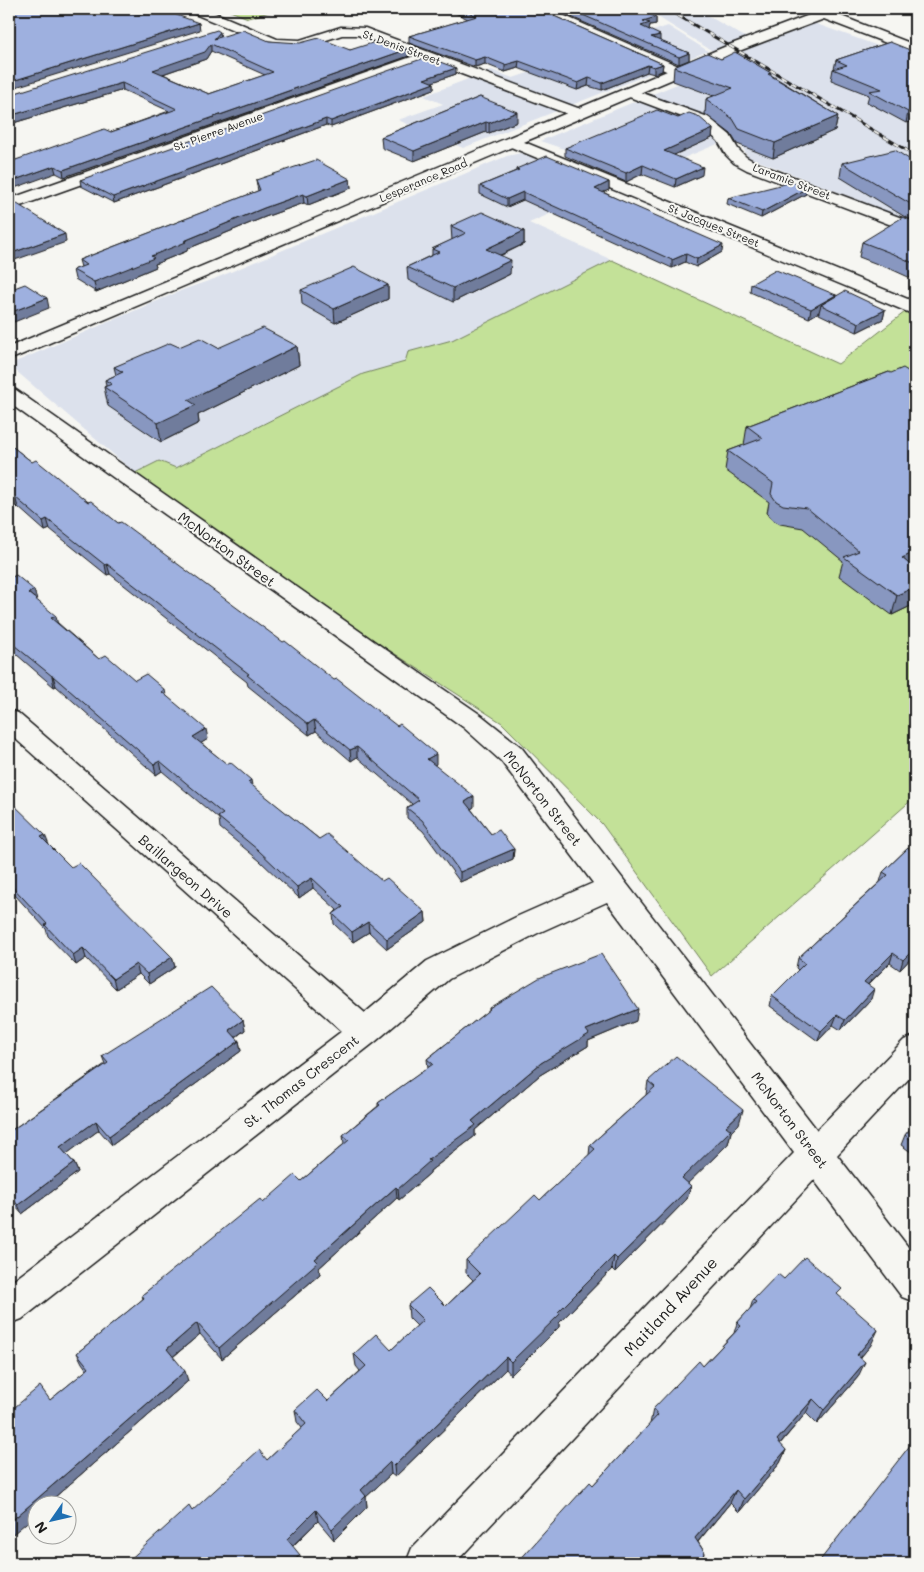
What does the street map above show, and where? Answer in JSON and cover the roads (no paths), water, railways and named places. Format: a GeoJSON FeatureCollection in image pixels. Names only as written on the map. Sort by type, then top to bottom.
{"type":"FeatureCollection","features":[{"type":"Feature","properties":{"kind":"street","name":"St Denis Street"},"geometry":{"type":"LineString","coordinates":[[195,9],[276,43],[301,44],[341,31],[360,31],[578,114]]}},
{"type":"Feature","properties":{"kind":"street"},"geometry":{"type":"LineString","coordinates":[[540,9],[678,71]]}},
{"type":"Feature","properties":{"kind":"street"},"geometry":{"type":"LineString","coordinates":[[810,9],[915,50]]}},
{"type":"Feature","properties":{"kind":"street","name":"Lesperance Road"},"geometry":{"type":"LineString","coordinates":[[9,354],[678,71],[838,9]]}},
{"type":"Feature","properties":{"kind":"street"},"geometry":{"type":"LineString","coordinates":[[209,34],[234,26]]}},
{"type":"Feature","properties":{"kind":"street","name":"St. Pierre Avenue"},"geometry":{"type":"LineString","coordinates":[[9,205],[427,56]]}},
{"type":"Feature","properties":{"kind":"street","name":"Laramie Street"},"geometry":{"type":"LineString","coordinates":[[630,92],[703,120],[724,138],[732,152],[740,160],[915,229]]}},
{"type":"Feature","properties":{"kind":"street","name":"St Jacques Street"},"geometry":{"type":"LineString","coordinates":[[512,142],[915,309]]}},
{"type":"Feature","properties":{"kind":"street","name":"McNorton Street"},"geometry":{"type":"LineString","coordinates":[[9,394],[472,721],[512,754],[915,1286]]}},
{"type":"Feature","properties":{"kind":"street","name":"Baillargeon Drive"},"geometry":{"type":"LineString","coordinates":[[9,720],[341,1013],[365,1032]]}},
{"type":"Feature","properties":{"kind":"street","name":"St. Thomas Crescent"},"geometry":{"type":"LineString","coordinates":[[9,1306],[365,1032],[438,970],[527,925],[611,887]]}},
{"type":"Feature","properties":{"kind":"street","name":"Maitland Avenue"},"geometry":{"type":"LineString","coordinates":[[427,1563],[915,1050]]}},
{"type":"Feature","properties":{"kind":"railway"},"geometry":{"type":"LineString","coordinates":[[667,9],[915,155]]}}]}
